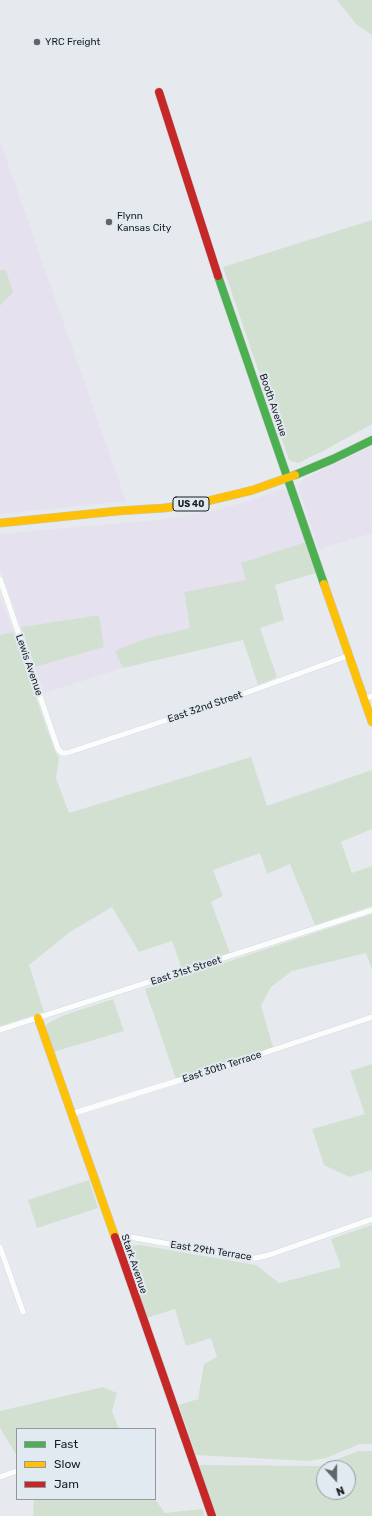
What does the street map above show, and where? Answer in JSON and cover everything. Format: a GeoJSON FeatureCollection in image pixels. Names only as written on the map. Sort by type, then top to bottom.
{"type":"FeatureCollection","features":[{"type":"Feature","properties":{"kind":"street","name":"Booth Avenue"},"geometry":{"type":"LineString","coordinates":[[159,92],[224,295],[350,654],[368,697],[372,722]]}},
{"type":"Feature","properties":{"kind":"street","name":"US 40"},"geometry":{"type":"LineString","coordinates":[[0,523],[118,511],[168,508],[213,500],[248,491],[288,478],[347,453],[372,440]]}},
{"type":"Feature","properties":{"kind":"street","name":"Lewis Avenue"},"geometry":{"type":"LineString","coordinates":[[0,579],[59,750]]}},
{"type":"Feature","properties":{"kind":"street","name":"East 32nd Street"},"geometry":{"type":"LineString","coordinates":[[59,750],[62,753],[67,753],[220,702],[350,654]]}},
{"type":"Feature","properties":{"kind":"street","name":"East 31st Street"},"geometry":{"type":"LineString","coordinates":[[0,1030],[372,910]]}},
{"type":"Feature","properties":{"kind":"street","name":"East 30th Terrace"},"geometry":{"type":"LineString","coordinates":[[71,1114],[238,1062],[372,1017]]}},
{"type":"Feature","properties":{"kind":"street","name":"Stark Avenue"},"geometry":{"type":"LineString","coordinates":[[38,1018],[212,1516]]}},
{"type":"Feature","properties":{"kind":"street","name":"East 29th Terrace"},"geometry":{"type":"LineString","coordinates":[[115,1239],[125,1237],[136,1238],[246,1258],[256,1258],[269,1255],[372,1219]]}},
{"type":"Feature","properties":{"kind":"street"},"geometry":{"type":"LineString","coordinates":[[0,1247],[23,1312]]}},
{"type":"Feature","properties":{"kind":"street"},"geometry":{"type":"LineString","coordinates":[[0,1477],[16,1471]]}},
{"type":"Feature","properties":{"kind":"shaded area"},"geometry":{"type":"Polygon","coordinates":[[[0,141],[126,501],[0,514],[0,306],[13,292],[6,270],[0,270],[0,141]]]}},
{"type":"Feature","properties":{"kind":"shaded area"},"geometry":{"type":"Polygon","coordinates":[[[372,446],[372,533],[319,549],[298,487],[302,480],[372,446]]]}},
{"type":"Feature","properties":{"kind":"shaded area"},"geometry":{"type":"Polygon","coordinates":[[[279,490],[286,490],[289,494],[306,542],[241,563],[246,580],[184,592],[190,628],[144,639],[116,651],[123,668],[44,693],[35,667],[104,647],[99,615],[21,627],[0,569],[0,534],[167,519],[212,511],[242,503],[279,490]]]}},
{"type":"Feature","properties":{"kind":"shaded area"},"geometry":{"type":"Polygon","coordinates":[[[0,596],[13,632],[0,635],[0,596]]]}},
{"type":"Feature","properties":{"kind":"green space"},"geometry":{"type":"Polygon","coordinates":[[[337,0],[372,0],[372,35],[356,24],[337,0]]]}},
{"type":"Feature","properties":{"kind":"green space"},"geometry":{"type":"Polygon","coordinates":[[[372,220],[372,424],[298,463],[289,460],[223,267],[372,220]]]}},
{"type":"Feature","properties":{"kind":"green space"},"geometry":{"type":"Polygon","coordinates":[[[0,270],[6,270],[13,292],[0,306],[0,270]]]}},
{"type":"Feature","properties":{"kind":"green space"},"geometry":{"type":"Polygon","coordinates":[[[306,542],[316,573],[275,585],[284,620],[260,628],[277,677],[258,685],[243,640],[123,668],[115,651],[144,639],[190,628],[184,592],[246,580],[241,563],[306,542]]]}},
{"type":"Feature","properties":{"kind":"green space"},"geometry":{"type":"Polygon","coordinates":[[[99,615],[104,647],[35,667],[21,627],[99,615]]]}},
{"type":"Feature","properties":{"kind":"green space"},"geometry":{"type":"Polygon","coordinates":[[[13,632],[54,749],[59,758],[56,778],[69,813],[251,757],[267,806],[372,770],[372,829],[341,842],[352,873],[372,866],[372,906],[315,925],[290,864],[267,874],[260,853],[213,870],[223,896],[211,902],[230,953],[182,969],[172,941],[139,952],[112,907],[70,932],[29,965],[44,1012],[0,1026],[0,635],[13,632]]]}},
{"type":"Feature","properties":{"kind":"green space"},"geometry":{"type":"Polygon","coordinates":[[[372,914],[372,970],[366,953],[292,971],[271,987],[261,1006],[273,1047],[176,1079],[145,989],[372,914]]]}},
{"type":"Feature","properties":{"kind":"green space"},"geometry":{"type":"Polygon","coordinates":[[[113,999],[124,1031],[53,1052],[46,1028],[47,1024],[62,1016],[113,999]]]}},
{"type":"Feature","properties":{"kind":"green space"},"geometry":{"type":"Polygon","coordinates":[[[372,1064],[372,1170],[349,1177],[324,1165],[312,1129],[365,1114],[350,1071],[372,1064]]]}},
{"type":"Feature","properties":{"kind":"green space"},"geometry":{"type":"Polygon","coordinates":[[[89,1180],[98,1208],[37,1228],[28,1200],[89,1180]]]}},
{"type":"Feature","properties":{"kind":"green space"},"geometry":{"type":"Polygon","coordinates":[[[372,1225],[372,1444],[360,1444],[326,1458],[308,1461],[196,1455],[179,1405],[198,1399],[204,1364],[217,1357],[211,1338],[186,1346],[175,1309],[146,1318],[125,1259],[129,1246],[140,1245],[256,1265],[279,1283],[341,1267],[331,1239],[372,1225]]]}},
{"type":"Feature","properties":{"kind":"green space"},"geometry":{"type":"Polygon","coordinates":[[[103,1387],[117,1393],[112,1411],[119,1428],[16,1428],[16,1454],[0,1428],[0,1411],[103,1387]]]}},
{"type":"Feature","properties":{"kind":"green space"},"geometry":{"type":"Polygon","coordinates":[[[358,1451],[372,1451],[372,1516],[216,1516],[199,1468],[200,1465],[316,1466],[316,1500],[356,1500],[356,1460],[335,1460],[358,1451]]]}},
{"type":"Feature","properties":{"kind":"green space"},"geometry":{"type":"Polygon","coordinates":[[[34,1500],[156,1500],[165,1513],[202,1509],[205,1516],[33,1516],[34,1500]]]}},
{"type":"Feature","properties":{"kind":"traffic: fast"},"geometry":{"type":"LineString","coordinates":[[218,276],[324,584]]}},
{"type":"Feature","properties":{"kind":"traffic: fast"},"geometry":{"type":"LineString","coordinates":[[295,475],[372,440]]}},
{"type":"Feature","properties":{"kind":"traffic: slow"},"geometry":{"type":"LineString","coordinates":[[0,523],[118,511],[164,508],[199,503],[253,490],[295,475]]}},
{"type":"Feature","properties":{"kind":"traffic: slow"},"geometry":{"type":"LineString","coordinates":[[324,584],[372,722]]}},
{"type":"Feature","properties":{"kind":"traffic: slow"},"geometry":{"type":"LineString","coordinates":[[38,1018],[115,1237]]}},
{"type":"Feature","properties":{"kind":"traffic: jam"},"geometry":{"type":"LineString","coordinates":[[159,92],[218,276]]}},
{"type":"Feature","properties":{"kind":"traffic: jam"},"geometry":{"type":"LineString","coordinates":[[115,1237],[212,1516]]}},
{"type":"Feature","properties":{"kind":"place","name":"YRC Freight"},"geometry":{"type":"Point","coordinates":[37,42]}},
{"type":"Feature","properties":{"kind":"place","name":"Flynn Kansas City"},"geometry":{"type":"Point","coordinates":[109,222]}}]}
